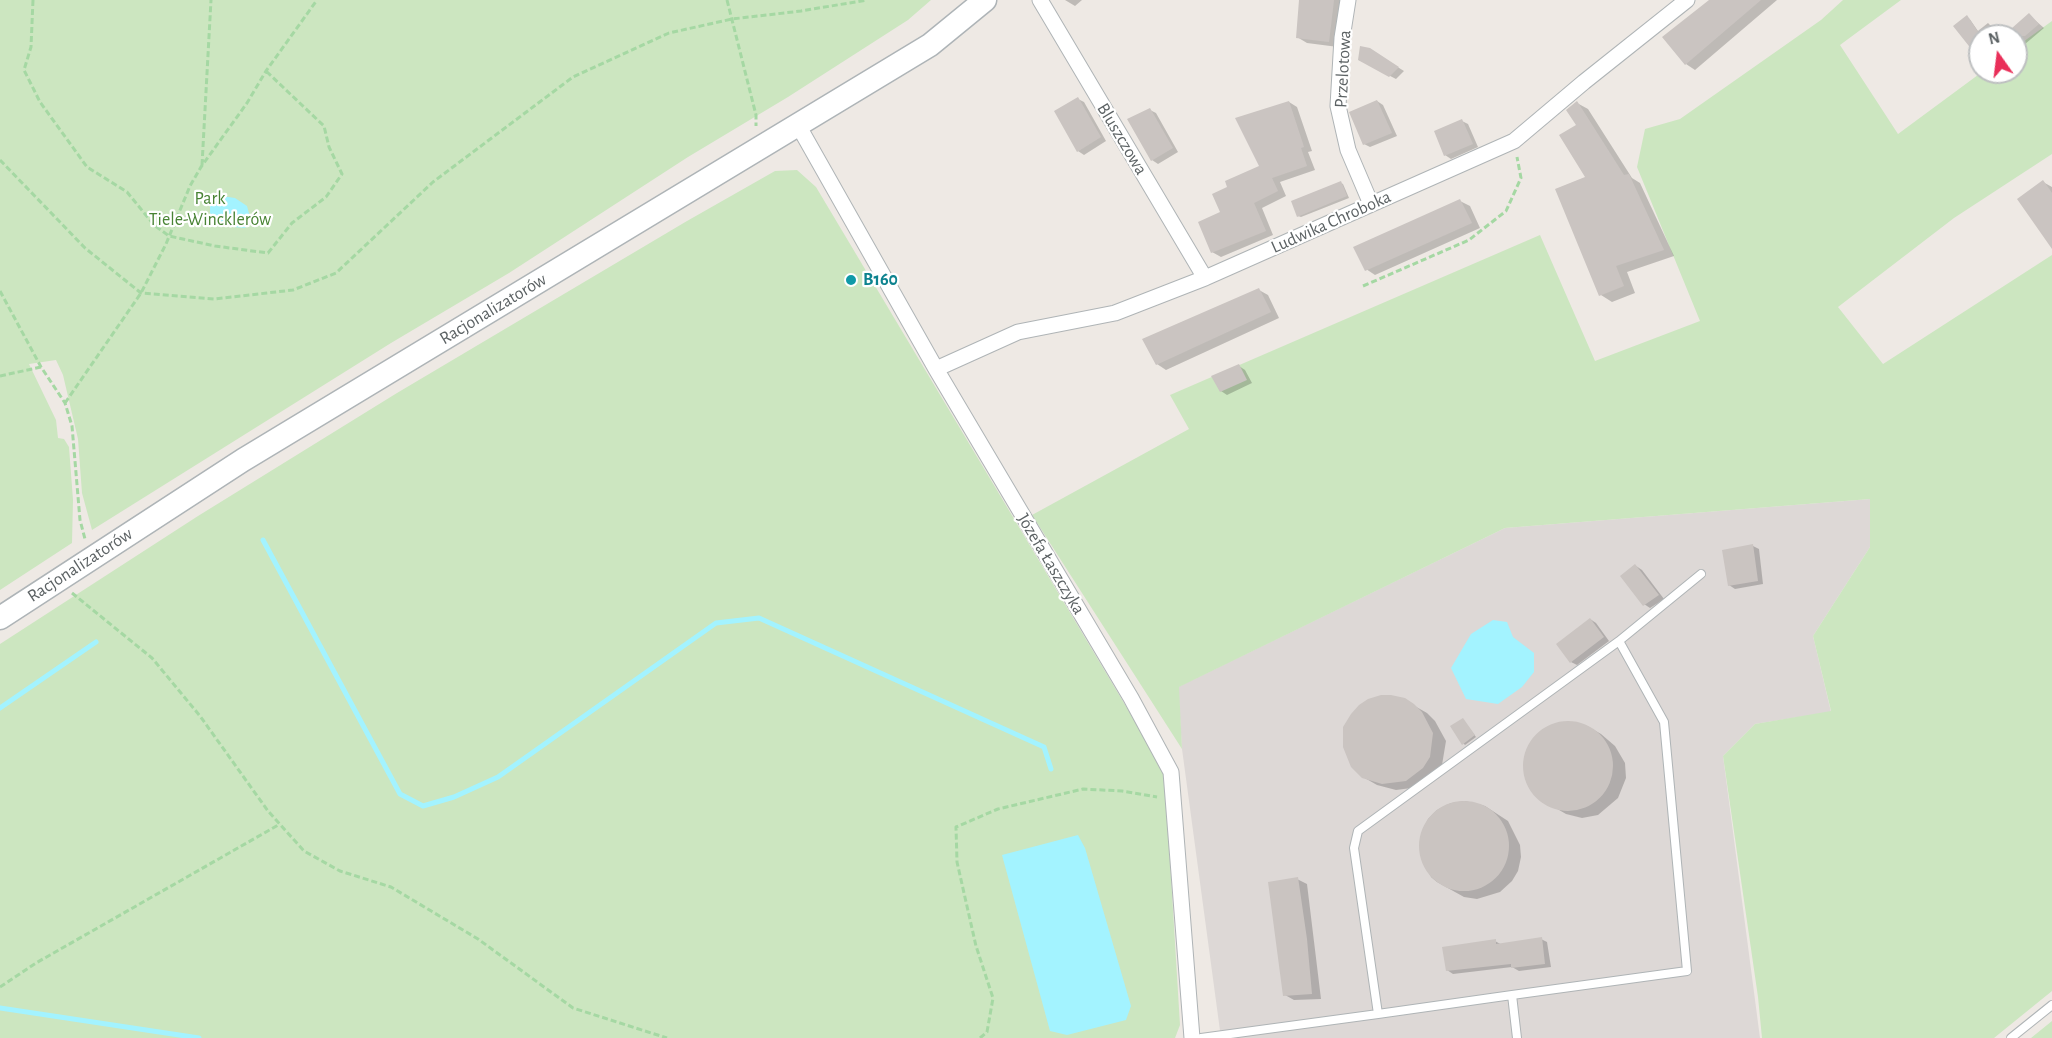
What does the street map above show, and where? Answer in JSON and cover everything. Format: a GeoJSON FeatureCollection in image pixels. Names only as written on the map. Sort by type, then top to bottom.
{"type":"FeatureCollection","features":[{"type":"Feature","properties":{"kind":"street","name":"Racjonalizatorów"},"geometry":{"type":"LineString","coordinates":[[0,618],[243,460],[930,45],[985,0]]}},
{"type":"Feature","properties":{"kind":"street","name":"Bluszczowa"},"geometry":{"type":"LineString","coordinates":[[1040,0],[1205,278]]}},
{"type":"Feature","properties":{"kind":"street","name":"Przelotowa"},"geometry":{"type":"LineString","coordinates":[[1348,0],[1342,38],[1338,106],[1348,150],[1371,204]]}},
{"type":"Feature","properties":{"kind":"street","name":"Ludwika Chroboka"},"geometry":{"type":"LineString","coordinates":[[936,369],[1018,332],[1115,313],[1205,278],[1514,141],[1688,0]]}},
{"type":"Feature","properties":{"kind":"street","name":"Józefa Łaszczyka"},"geometry":{"type":"LineString","coordinates":[[798,124],[936,369],[1172,772],[1192,1038]]}},
{"type":"Feature","properties":{"kind":"lane"},"geometry":{"type":"LineString","coordinates":[[1378,1014],[1354,848],[1358,831],[1619,641],[1701,573]]}},
{"type":"Feature","properties":{"kind":"lane"},"geometry":{"type":"LineString","coordinates":[[1201,1038],[1687,971],[1664,722],[1619,641]]}},
{"type":"Feature","properties":{"kind":"lane"},"geometry":{"type":"LineString","coordinates":[[1512,995],[1517,1038]]}},
{"type":"Feature","properties":{"kind":"lane"},"geometry":{"type":"LineString","coordinates":[[2012,1038],[2052,1005]]}},
{"type":"Feature","properties":{"kind":"path"},"geometry":{"type":"LineString","coordinates":[[33,0],[31,47],[24,70],[40,102],[87,167],[127,192],[154,225],[169,236],[215,246],[268,253],[292,224],[326,197],[342,174],[329,147],[324,126],[266,71]]}},
{"type":"Feature","properties":{"kind":"path"},"geometry":{"type":"LineString","coordinates":[[201,167],[212,0]]}},
{"type":"Feature","properties":{"kind":"path"},"geometry":{"type":"LineString","coordinates":[[65,403],[141,293],[201,167],[317,0]]}},
{"type":"Feature","properties":{"kind":"path"},"geometry":{"type":"LineString","coordinates":[[727,0],[756,115],[758,149]]}},
{"type":"Feature","properties":{"kind":"path"},"geometry":{"type":"LineString","coordinates":[[0,160],[85,248],[141,293],[214,298],[293,290],[336,273],[433,182],[573,77],[669,33],[732,19],[867,0]]}},
{"type":"Feature","properties":{"kind":"path"},"geometry":{"type":"LineString","coordinates":[[1363,286],[1469,240],[1506,211],[1521,178],[1514,141]]}},
{"type":"Feature","properties":{"kind":"path"},"geometry":{"type":"LineString","coordinates":[[0,291],[41,368],[65,403],[72,426],[80,520],[92,558]]}},
{"type":"Feature","properties":{"kind":"path"},"geometry":{"type":"LineString","coordinates":[[0,376],[41,368]]}},
{"type":"Feature","properties":{"kind":"path"},"geometry":{"type":"LineString","coordinates":[[57,581],[152,658],[200,716],[268,811],[304,851],[340,871],[391,887],[478,939],[573,1008],[667,1038]]}},
{"type":"Feature","properties":{"kind":"path"},"geometry":{"type":"LineString","coordinates":[[980,1038],[987,1032],[993,998],[976,946],[957,862],[956,827],[998,809],[1083,789],[1122,791],[1174,801]]}},
{"type":"Feature","properties":{"kind":"path"},"geometry":{"type":"LineString","coordinates":[[0,987],[45,957],[280,824]]}},
{"type":"Feature","properties":{"kind":"shaded area"},"geometry":{"type":"Polygon","coordinates":[[[1870,499],[1870,547],[1813,636],[1831,712],[1755,724],[1723,756],[1760,1038],[1221,1038],[1182,749],[1178,687],[1505,528],[1870,499]]]}},
{"type":"Feature","properties":{"kind":"green space","name":"Park Tiele-Wincklerów"},"geometry":{"type":"Polygon","coordinates":[[[0,0],[931,0],[908,20],[788,97],[688,157],[509,273],[391,343],[92,530],[82,493],[78,439],[63,375],[56,360],[29,364],[56,420],[58,438],[64,439],[69,447],[73,500],[72,543],[0,590],[0,0]]]}},
{"type":"Feature","properties":{"kind":"green space"},"geometry":{"type":"Polygon","coordinates":[[[1843,0],[1901,0],[1840,45],[1898,134],[1968,82],[2028,84],[2028,38],[2052,21],[2052,154],[1954,218],[1838,307],[1883,364],[2052,255],[2052,991],[1994,1038],[1762,1038],[1723,756],[1755,724],[1831,711],[1813,636],[1870,547],[1870,499],[1505,528],[1179,687],[1182,749],[1032,515],[1189,429],[1170,395],[1540,235],[1595,361],[1700,321],[1637,167],[1645,129],[1680,119],[1821,20],[1843,0]]]}},
{"type":"Feature","properties":{"kind":"green space"},"geometry":{"type":"Polygon","coordinates":[[[797,170],[816,187],[1158,760],[1165,778],[1180,1025],[1175,1038],[0,1038],[0,644],[198,516],[397,393],[775,171],[797,170]]]}},
{"type":"Feature","properties":{"kind":"green space"},"geometry":{"type":"Polygon","coordinates":[[[2052,1021],[2052,1038],[2031,1038],[2052,1021]]]}},
{"type":"Feature","properties":{"kind":"water"},"geometry":{"type":"Polygon","coordinates":[[[222,196],[235,198],[247,206],[251,221],[245,228],[234,227],[217,220],[210,213],[213,199],[222,196]]]}},
{"type":"Feature","properties":{"kind":"water"},"geometry":{"type":"Polygon","coordinates":[[[1493,620],[1507,622],[1513,637],[1534,653],[1534,672],[1522,687],[1498,704],[1466,699],[1451,668],[1471,634],[1493,620]]]}},
{"type":"Feature","properties":{"kind":"water"},"geometry":{"type":"Polygon","coordinates":[[[1078,835],[1085,848],[1131,1006],[1126,1020],[1067,1035],[1050,1031],[1002,855],[1078,835]]]}},
{"type":"Feature","properties":{"kind":"building"},"geometry":{"type":"Polygon","coordinates":[[[1299,0],[1334,0],[1329,42],[1296,38],[1299,0]]]}},
{"type":"Feature","properties":{"kind":"building"},"geometry":{"type":"Polygon","coordinates":[[[1709,0],[1761,0],[1685,65],[1662,37],[1709,0]]]}},
{"type":"Feature","properties":{"kind":"building"},"geometry":{"type":"Polygon","coordinates":[[[2029,13],[2039,24],[2028,33],[2028,24],[2017,24],[2029,13]]]}},
{"type":"Feature","properties":{"kind":"building"},"geometry":{"type":"Polygon","coordinates":[[[1967,15],[1973,24],[1968,24],[1968,45],[1953,26],[1967,15]]]}},
{"type":"Feature","properties":{"kind":"building"},"geometry":{"type":"Polygon","coordinates":[[[1360,46],[1370,48],[1399,67],[1389,77],[1358,60],[1360,46]]]}},
{"type":"Feature","properties":{"kind":"building"},"geometry":{"type":"Polygon","coordinates":[[[1078,97],[1101,137],[1077,152],[1054,111],[1078,97]]]}},
{"type":"Feature","properties":{"kind":"building"},"geometry":{"type":"Polygon","coordinates":[[[1377,100],[1392,133],[1363,145],[1349,112],[1377,100]]]}},
{"type":"Feature","properties":{"kind":"building"},"geometry":{"type":"Polygon","coordinates":[[[1289,101],[1304,147],[1301,148],[1307,166],[1272,178],[1278,191],[1254,203],[1266,231],[1211,253],[1198,222],[1220,212],[1212,194],[1227,187],[1225,181],[1259,166],[1235,118],[1289,101]]]}},
{"type":"Feature","properties":{"kind":"building"},"geometry":{"type":"Polygon","coordinates":[[[1577,101],[1624,175],[1629,174],[1664,250],[1616,266],[1624,286],[1599,296],[1555,189],[1585,177],[1559,135],[1576,125],[1566,110],[1577,101]]]}},
{"type":"Feature","properties":{"kind":"building"},"geometry":{"type":"Polygon","coordinates":[[[1150,108],[1173,148],[1151,161],[1127,119],[1150,108]]]}},
{"type":"Feature","properties":{"kind":"building"},"geometry":{"type":"Polygon","coordinates":[[[1462,119],[1473,144],[1444,156],[1434,131],[1462,119]]]}},
{"type":"Feature","properties":{"kind":"building"},"geometry":{"type":"Polygon","coordinates":[[[2043,180],[2052,193],[2052,249],[2017,199],[2043,180]]]}},
{"type":"Feature","properties":{"kind":"building"},"geometry":{"type":"Polygon","coordinates":[[[1341,181],[1347,196],[1297,217],[1291,201],[1341,181]]]}},
{"type":"Feature","properties":{"kind":"building"},"geometry":{"type":"Polygon","coordinates":[[[1460,199],[1472,223],[1365,271],[1353,247],[1460,199]]]}},
{"type":"Feature","properties":{"kind":"building"},"geometry":{"type":"Polygon","coordinates":[[[1259,288],[1271,312],[1156,365],[1142,339],[1259,288]]]}},
{"type":"Feature","properties":{"kind":"building"},"geometry":{"type":"Polygon","coordinates":[[[1239,364],[1247,380],[1220,392],[1211,376],[1239,364]]]}},
{"type":"Feature","properties":{"kind":"building"},"geometry":{"type":"Polygon","coordinates":[[[1753,544],[1758,581],[1728,586],[1722,550],[1753,544]]]}},
{"type":"Feature","properties":{"kind":"building"},"geometry":{"type":"Polygon","coordinates":[[[1635,564],[1659,595],[1643,606],[1620,576],[1635,564]]]}},
{"type":"Feature","properties":{"kind":"building"},"geometry":{"type":"Polygon","coordinates":[[[1590,618],[1604,637],[1570,663],[1556,644],[1590,618]]]}},
{"type":"Feature","properties":{"kind":"building"},"geometry":{"type":"Polygon","coordinates":[[[1381,695],[1405,698],[1414,704],[1422,712],[1433,733],[1430,757],[1423,768],[1406,781],[1382,784],[1362,778],[1351,767],[1343,747],[1343,727],[1351,714],[1368,699],[1381,695]]]}},
{"type":"Feature","properties":{"kind":"building"},"geometry":{"type":"Polygon","coordinates":[[[1463,718],[1475,735],[1462,745],[1450,726],[1463,718]]]}},
{"type":"Feature","properties":{"kind":"building"},"geometry":{"type":"Polygon","coordinates":[[[1568,721],[1585,725],[1600,734],[1609,749],[1613,766],[1609,783],[1600,798],[1585,807],[1568,811],[1551,807],[1536,798],[1527,783],[1523,766],[1527,749],[1536,734],[1551,725],[1568,721]]]}},
{"type":"Feature","properties":{"kind":"building"},"geometry":{"type":"Polygon","coordinates":[[[1464,801],[1481,804],[1496,814],[1506,829],[1509,846],[1506,863],[1496,878],[1481,888],[1464,891],[1447,888],[1432,878],[1422,863],[1419,846],[1422,829],[1432,814],[1447,804],[1464,801]]]}},
{"type":"Feature","properties":{"kind":"building"},"geometry":{"type":"Polygon","coordinates":[[[1298,877],[1312,994],[1283,996],[1268,882],[1298,877]]]}},
{"type":"Feature","properties":{"kind":"building"},"geometry":{"type":"Polygon","coordinates":[[[1542,937],[1545,964],[1511,968],[1511,964],[1446,971],[1442,947],[1496,939],[1496,944],[1542,937]]]}},
{"type":"Feature","properties":{"kind":"waterway"},"geometry":{"type":"LineString","coordinates":[[263,540],[400,794],[423,806],[454,797],[498,777],[716,623],[759,618],[1044,747],[1051,769]]}},
{"type":"Feature","properties":{"kind":"waterway"},"geometry":{"type":"LineString","coordinates":[[0,708],[96,642]]}},
{"type":"Feature","properties":{"kind":"waterway"},"geometry":{"type":"LineString","coordinates":[[0,1008],[199,1038]]}},
{"type":"Feature","properties":{"kind":"place","name":"B160"},"geometry":{"type":"Point","coordinates":[851,280]}}]}
